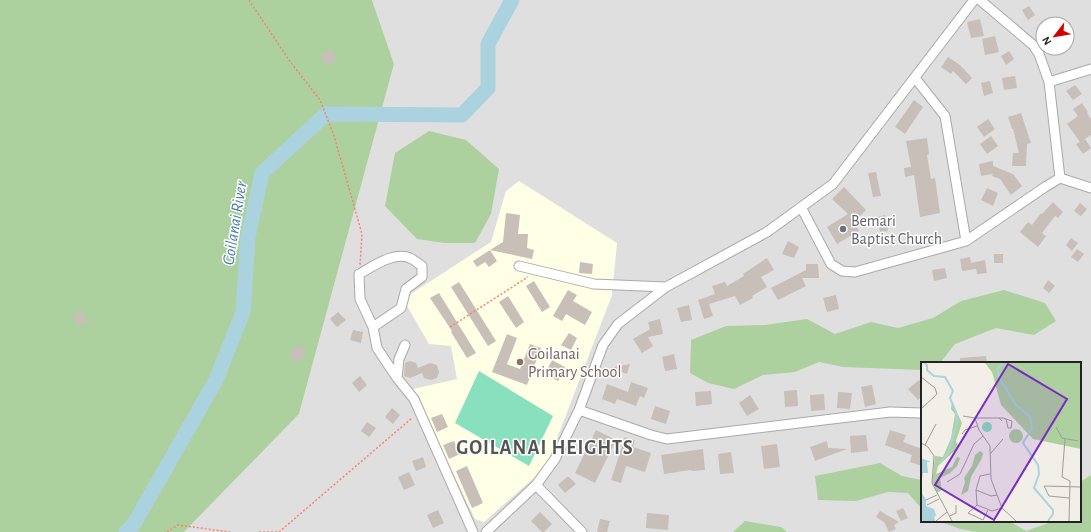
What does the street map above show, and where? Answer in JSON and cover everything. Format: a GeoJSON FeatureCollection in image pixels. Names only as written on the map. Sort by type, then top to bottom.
{"type":"FeatureCollection","features":[{"type":"Feature","properties":{"kind":"street"},"geometry":{"type":"LineString","coordinates":[[486,532],[536,485],[555,459],[579,410],[603,345],[618,324],[666,287],[767,232],[833,184],[974,0]]}},
{"type":"Feature","properties":{"kind":"street"},"geometry":{"type":"LineString","coordinates":[[980,0],[1033,45],[1039,54],[1049,82],[1060,178]]}},
{"type":"Feature","properties":{"kind":"street"},"geometry":{"type":"LineString","coordinates":[[1049,82],[1091,69]]}},
{"type":"Feature","properties":{"kind":"street"},"geometry":{"type":"LineString","coordinates":[[915,78],[945,116],[966,242]]}},
{"type":"Feature","properties":{"kind":"street"},"geometry":{"type":"LineString","coordinates":[[801,207],[831,264],[842,271],[855,272],[966,242],[1060,178],[1091,188]]}},
{"type":"Feature","properties":{"kind":"street"},"geometry":{"type":"LineString","coordinates":[[373,327],[401,308],[406,289],[422,277],[422,266],[411,258],[399,256],[380,262],[359,274],[360,298],[373,327],[377,348],[397,378],[414,399],[473,532]]}},
{"type":"Feature","properties":{"kind":"street"},"geometry":{"type":"LineString","coordinates":[[519,266],[594,284],[666,287]]}},
{"type":"Feature","properties":{"kind":"street"},"geometry":{"type":"LineString","coordinates":[[397,378],[399,359],[404,345]]}},
{"type":"Feature","properties":{"kind":"street"},"geometry":{"type":"LineString","coordinates":[[579,410],[651,435],[667,439],[890,412],[921,413]]}},
{"type":"Feature","properties":{"kind":"street"},"geometry":{"type":"LineString","coordinates":[[536,485],[582,532]]}},
{"type":"Feature","properties":{"kind":"path"},"geometry":{"type":"LineString","coordinates":[[249,0],[289,60],[320,100],[333,133],[362,234],[359,274]]}},
{"type":"Feature","properties":{"kind":"path"},"geometry":{"type":"LineString","coordinates":[[450,327],[538,271]]}},
{"type":"Feature","properties":{"kind":"path"},"geometry":{"type":"LineString","coordinates":[[258,532],[279,532],[420,411]]}},
{"type":"Feature","properties":{"kind":"path"},"geometry":{"type":"LineString","coordinates":[[167,532],[178,526],[230,532]]}},
{"type":"Feature","properties":{"kind":"shaded area"},"geometry":{"type":"Polygon","coordinates":[[[372,0],[1091,0],[1091,532],[184,532],[299,414],[394,64],[372,0]]]}},
{"type":"Feature","properties":{"kind":"shaded area","name":"Goilanai Primary School"},"geometry":{"type":"Polygon","coordinates":[[[519,181],[617,243],[612,295],[546,467],[484,522],[475,519],[413,389],[457,379],[451,346],[429,344],[403,299],[491,242],[506,191],[519,181]]]}},
{"type":"Feature","properties":{"kind":"green space"},"geometry":{"type":"Polygon","coordinates":[[[0,0],[372,0],[394,64],[299,414],[184,532],[0,532],[0,0]]]}},
{"type":"Feature","properties":{"kind":"green space"},"geometry":{"type":"Polygon","coordinates":[[[429,131],[466,140],[499,169],[491,214],[475,243],[445,243],[417,239],[385,206],[395,153],[429,131]]]}},
{"type":"Feature","properties":{"kind":"green space"},"geometry":{"type":"Polygon","coordinates":[[[1004,290],[1045,303],[1056,321],[1034,335],[996,328],[955,344],[941,362],[921,362],[921,370],[843,367],[819,362],[795,372],[763,375],[734,389],[708,383],[690,373],[691,340],[726,326],[765,325],[807,319],[835,334],[871,322],[898,328],[933,318],[961,301],[1004,290]]]}},
{"type":"Feature","properties":{"kind":"green space"},"geometry":{"type":"Polygon","coordinates":[[[479,371],[553,416],[529,466],[455,423],[479,371]]]}},
{"type":"Feature","properties":{"kind":"green space"},"geometry":{"type":"Polygon","coordinates":[[[880,463],[902,476],[921,480],[921,508],[908,493],[888,492],[856,501],[818,500],[815,476],[880,463]]]}},
{"type":"Feature","properties":{"kind":"green space"},"geometry":{"type":"Polygon","coordinates":[[[1091,475],[1091,532],[977,532],[960,529],[942,522],[1011,522],[1026,531],[1051,522],[1081,522],[1081,481],[1091,475]]]}},
{"type":"Feature","properties":{"kind":"green space"},"geometry":{"type":"Polygon","coordinates":[[[745,521],[781,527],[787,532],[733,532],[745,521]]]}},
{"type":"Feature","properties":{"kind":"building"},"geometry":{"type":"Polygon","coordinates":[[[1029,6],[1035,15],[1028,20],[1022,10],[1029,6]]]}},
{"type":"Feature","properties":{"kind":"building"},"geometry":{"type":"Polygon","coordinates":[[[980,19],[984,36],[971,38],[967,22],[980,19]]]}},
{"type":"Feature","properties":{"kind":"building"},"geometry":{"type":"Polygon","coordinates":[[[995,36],[999,52],[985,55],[982,39],[995,36]]]}},
{"type":"Feature","properties":{"kind":"building"},"geometry":{"type":"Polygon","coordinates":[[[329,49],[337,59],[328,66],[320,56],[329,49]]]}},
{"type":"Feature","properties":{"kind":"building"},"geometry":{"type":"Polygon","coordinates":[[[1009,51],[1014,59],[1006,65],[1001,56],[1009,51]]]}},
{"type":"Feature","properties":{"kind":"building"},"geometry":{"type":"Polygon","coordinates":[[[948,57],[960,65],[972,78],[966,84],[953,71],[951,74],[941,67],[948,57]]]}},
{"type":"Feature","properties":{"kind":"building"},"geometry":{"type":"Polygon","coordinates":[[[1015,76],[1017,88],[1004,90],[1002,78],[1015,76]]]}},
{"type":"Feature","properties":{"kind":"building"},"geometry":{"type":"Polygon","coordinates":[[[990,81],[993,93],[984,96],[981,83],[990,81]]]}},
{"type":"Feature","properties":{"kind":"building"},"geometry":{"type":"Polygon","coordinates":[[[1075,85],[1082,94],[1073,100],[1066,91],[1075,85]]]}},
{"type":"Feature","properties":{"kind":"building"},"geometry":{"type":"Polygon","coordinates":[[[914,100],[923,107],[905,134],[895,127],[914,100]]]}},
{"type":"Feature","properties":{"kind":"building"},"geometry":{"type":"Polygon","coordinates":[[[1082,103],[1091,119],[1091,135],[1085,139],[1091,148],[1083,154],[1076,144],[1080,142],[1067,124],[1078,116],[1073,109],[1082,103]]]}},
{"type":"Feature","properties":{"kind":"building"},"geometry":{"type":"Polygon","coordinates":[[[1021,113],[1031,143],[1027,144],[1026,166],[1012,166],[1013,153],[1019,153],[1013,129],[1008,117],[1021,113]]]}},
{"type":"Feature","properties":{"kind":"building"},"geometry":{"type":"Polygon","coordinates":[[[988,119],[995,129],[984,137],[977,127],[988,119]]]}},
{"type":"Feature","properties":{"kind":"building"},"geometry":{"type":"Polygon","coordinates":[[[991,136],[998,146],[987,154],[980,144],[991,136]]]}},
{"type":"Feature","properties":{"kind":"building"},"geometry":{"type":"Polygon","coordinates":[[[927,138],[929,154],[927,155],[931,179],[935,178],[940,213],[920,217],[914,175],[905,177],[904,168],[911,167],[906,141],[927,138]]]}},
{"type":"Feature","properties":{"kind":"building"},"geometry":{"type":"Polygon","coordinates":[[[993,161],[993,166],[1013,174],[1022,186],[1011,195],[1000,179],[992,176],[993,174],[981,176],[979,164],[993,161]]]}},
{"type":"Feature","properties":{"kind":"building"},"geometry":{"type":"Polygon","coordinates":[[[876,172],[881,196],[873,197],[868,173],[876,172]]]}},
{"type":"Feature","properties":{"kind":"building"},"geometry":{"type":"Polygon","coordinates":[[[844,187],[866,210],[854,222],[859,231],[837,244],[827,227],[848,214],[832,199],[844,187]]]}},
{"type":"Feature","properties":{"kind":"building"},"geometry":{"type":"Polygon","coordinates":[[[987,188],[998,193],[993,206],[981,200],[987,188]]]}},
{"type":"Feature","properties":{"kind":"building"},"geometry":{"type":"Polygon","coordinates":[[[1053,202],[1063,212],[1058,218],[1055,216],[1042,233],[1046,236],[1038,247],[1020,232],[1028,222],[1032,225],[1041,213],[1042,214],[1053,202]]]}},
{"type":"Feature","properties":{"kind":"building"},"geometry":{"type":"Polygon","coordinates":[[[1080,203],[1087,209],[1081,216],[1074,211],[1080,203]]]}},
{"type":"Feature","properties":{"kind":"building"},"geometry":{"type":"Polygon","coordinates":[[[506,213],[520,215],[518,234],[528,234],[527,248],[534,250],[532,259],[490,250],[503,242],[506,213]]]}},
{"type":"Feature","properties":{"kind":"building"},"geometry":{"type":"Polygon","coordinates":[[[885,215],[888,231],[880,232],[877,217],[885,215]]]}},
{"type":"Feature","properties":{"kind":"building"},"geometry":{"type":"Polygon","coordinates":[[[1071,238],[1078,243],[1072,251],[1066,245],[1071,238]]]}},
{"type":"Feature","properties":{"kind":"building"},"geometry":{"type":"Polygon","coordinates":[[[788,241],[799,247],[794,258],[782,254],[788,241]]]}},
{"type":"Feature","properties":{"kind":"building"},"geometry":{"type":"Polygon","coordinates":[[[1077,249],[1084,254],[1078,262],[1071,257],[1077,249]]]}},
{"type":"Feature","properties":{"kind":"building"},"geometry":{"type":"Polygon","coordinates":[[[490,250],[497,261],[489,267],[485,262],[477,267],[473,261],[490,250]]]}},
{"type":"Feature","properties":{"kind":"building"},"geometry":{"type":"Polygon","coordinates":[[[994,254],[1003,254],[1003,263],[994,263],[994,254]]]}},
{"type":"Feature","properties":{"kind":"building"},"geometry":{"type":"Polygon","coordinates":[[[970,257],[971,263],[985,260],[987,273],[977,274],[976,269],[962,271],[960,259],[970,257]]]}},
{"type":"Feature","properties":{"kind":"building"},"geometry":{"type":"Polygon","coordinates":[[[767,258],[774,270],[761,277],[767,287],[752,296],[753,298],[740,305],[735,296],[709,304],[713,316],[704,319],[698,300],[715,294],[712,286],[725,282],[727,286],[744,276],[743,274],[767,258]]]}},
{"type":"Feature","properties":{"kind":"building"},"geometry":{"type":"Polygon","coordinates":[[[580,262],[593,264],[592,274],[579,273],[580,262]]]}},
{"type":"Feature","properties":{"kind":"building"},"geometry":{"type":"Polygon","coordinates":[[[806,264],[818,264],[819,278],[802,278],[806,286],[778,300],[771,288],[806,270],[806,264]]]}},
{"type":"Feature","properties":{"kind":"building"},"geometry":{"type":"Polygon","coordinates":[[[945,268],[947,278],[934,281],[932,270],[945,268]]]}},
{"type":"Feature","properties":{"kind":"building"},"geometry":{"type":"Polygon","coordinates":[[[1048,280],[1055,286],[1049,293],[1043,288],[1048,280]]]}},
{"type":"Feature","properties":{"kind":"building"},"geometry":{"type":"Polygon","coordinates":[[[534,281],[550,307],[542,312],[526,286],[534,281]]]}},
{"type":"Feature","properties":{"kind":"building"},"geometry":{"type":"Polygon","coordinates":[[[459,282],[496,341],[488,346],[451,287],[459,282]]]}},
{"type":"Feature","properties":{"kind":"building"},"geometry":{"type":"Polygon","coordinates":[[[568,290],[577,295],[573,301],[592,312],[585,325],[566,314],[562,321],[553,316],[568,290]]]}},
{"type":"Feature","properties":{"kind":"building"},"geometry":{"type":"Polygon","coordinates":[[[439,293],[476,353],[467,358],[451,332],[452,331],[430,298],[439,293]]]}},
{"type":"Feature","properties":{"kind":"building"},"geometry":{"type":"Polygon","coordinates":[[[836,295],[839,309],[827,312],[823,298],[836,295]]]}},
{"type":"Feature","properties":{"kind":"building"},"geometry":{"type":"Polygon","coordinates":[[[508,296],[524,322],[516,328],[499,302],[508,296]]]}},
{"type":"Feature","properties":{"kind":"building"},"geometry":{"type":"Polygon","coordinates":[[[689,305],[692,320],[681,322],[677,308],[689,305]]]}},
{"type":"Feature","properties":{"kind":"building"},"geometry":{"type":"Polygon","coordinates":[[[82,311],[88,321],[79,326],[73,316],[82,311]]]}},
{"type":"Feature","properties":{"kind":"building"},"geometry":{"type":"Polygon","coordinates":[[[338,312],[346,320],[337,327],[330,319],[338,312]]]}},
{"type":"Feature","properties":{"kind":"building"},"geometry":{"type":"Polygon","coordinates":[[[660,319],[663,334],[648,337],[653,346],[642,353],[633,339],[650,329],[648,322],[660,319]]]}},
{"type":"Feature","properties":{"kind":"building"},"geometry":{"type":"Polygon","coordinates":[[[353,330],[363,332],[361,343],[350,340],[353,330]]]}},
{"type":"Feature","properties":{"kind":"building"},"geometry":{"type":"Polygon","coordinates":[[[569,333],[577,338],[571,350],[561,345],[569,333]]]}},
{"type":"Feature","properties":{"kind":"building"},"geometry":{"type":"Polygon","coordinates":[[[507,334],[517,338],[507,364],[520,369],[530,344],[541,348],[527,385],[492,372],[507,334]]]}},
{"type":"Feature","properties":{"kind":"building"},"geometry":{"type":"Polygon","coordinates":[[[299,344],[307,353],[296,363],[288,355],[299,344]]]}},
{"type":"Feature","properties":{"kind":"building"},"geometry":{"type":"Polygon","coordinates":[[[674,354],[677,369],[665,371],[662,357],[674,354]]]}},
{"type":"Feature","properties":{"kind":"building"},"geometry":{"type":"Polygon","coordinates":[[[986,356],[987,362],[960,362],[960,358],[986,356]]]}},
{"type":"Feature","properties":{"kind":"building"},"geometry":{"type":"Polygon","coordinates":[[[552,360],[565,367],[558,381],[545,374],[552,360]]]}},
{"type":"Feature","properties":{"kind":"building"},"geometry":{"type":"Polygon","coordinates":[[[410,361],[416,363],[418,368],[430,363],[437,365],[439,372],[437,378],[431,380],[424,378],[422,373],[410,378],[404,376],[405,363],[410,361]]]}},
{"type":"Feature","properties":{"kind":"building"},"geometry":{"type":"Polygon","coordinates":[[[630,364],[627,374],[610,368],[630,364]]]}},
{"type":"Feature","properties":{"kind":"building"},"geometry":{"type":"Polygon","coordinates":[[[360,376],[367,385],[359,392],[352,383],[360,376]]]}},
{"type":"Feature","properties":{"kind":"building"},"geometry":{"type":"Polygon","coordinates":[[[919,380],[921,382],[921,397],[918,400],[908,389],[919,380]]]}},
{"type":"Feature","properties":{"kind":"building"},"geometry":{"type":"Polygon","coordinates":[[[631,382],[648,388],[644,398],[640,396],[636,406],[617,399],[615,404],[602,399],[607,384],[628,392],[631,382]]]}},
{"type":"Feature","properties":{"kind":"building"},"geometry":{"type":"Polygon","coordinates":[[[872,385],[876,404],[865,407],[861,387],[872,385]]]}},
{"type":"Feature","properties":{"kind":"building"},"geometry":{"type":"Polygon","coordinates":[[[797,390],[798,406],[785,407],[784,391],[797,390]]]}},
{"type":"Feature","properties":{"kind":"building"},"geometry":{"type":"Polygon","coordinates":[[[711,391],[712,404],[696,406],[695,392],[711,391]]]}},
{"type":"Feature","properties":{"kind":"building"},"geometry":{"type":"Polygon","coordinates":[[[838,392],[852,393],[850,409],[837,408],[838,392]]]}},
{"type":"Feature","properties":{"kind":"building"},"geometry":{"type":"Polygon","coordinates":[[[824,394],[825,410],[811,411],[810,395],[824,394]]]}},
{"type":"Feature","properties":{"kind":"building"},"geometry":{"type":"Polygon","coordinates":[[[750,395],[759,409],[747,416],[739,403],[750,395]]]}},
{"type":"Feature","properties":{"kind":"building"},"geometry":{"type":"Polygon","coordinates":[[[655,406],[670,411],[666,424],[651,419],[655,406]]]}},
{"type":"Feature","properties":{"kind":"building"},"geometry":{"type":"Polygon","coordinates":[[[392,408],[400,415],[393,424],[385,417],[392,408]]]}},
{"type":"Feature","properties":{"kind":"building"},"geometry":{"type":"Polygon","coordinates":[[[442,414],[448,427],[437,432],[431,418],[442,414]]]}},
{"type":"Feature","properties":{"kind":"building"},"geometry":{"type":"Polygon","coordinates":[[[367,422],[376,428],[369,437],[361,431],[367,422]]]}},
{"type":"Feature","properties":{"kind":"building"},"geometry":{"type":"Polygon","coordinates":[[[596,430],[616,440],[595,483],[575,473],[596,430]]]}},
{"type":"Feature","properties":{"kind":"building"},"geometry":{"type":"Polygon","coordinates":[[[890,430],[906,435],[903,442],[921,449],[921,466],[910,462],[912,455],[885,445],[890,430]]]}},
{"type":"Feature","properties":{"kind":"building"},"geometry":{"type":"Polygon","coordinates":[[[866,435],[868,451],[851,453],[850,436],[866,435]]]}},
{"type":"Feature","properties":{"kind":"building"},"geometry":{"type":"Polygon","coordinates":[[[625,437],[635,440],[633,447],[651,453],[645,472],[626,466],[621,483],[611,480],[625,437]]]}},
{"type":"Feature","properties":{"kind":"building"},"geometry":{"type":"Polygon","coordinates":[[[454,441],[460,454],[449,459],[443,445],[454,441]]]}},
{"type":"Feature","properties":{"kind":"building"},"geometry":{"type":"Polygon","coordinates":[[[827,441],[828,448],[847,449],[815,461],[810,447],[827,441]]]}},
{"type":"Feature","properties":{"kind":"building"},"geometry":{"type":"Polygon","coordinates":[[[777,444],[780,467],[764,469],[761,446],[777,444]]]}},
{"type":"Feature","properties":{"kind":"building"},"geometry":{"type":"Polygon","coordinates":[[[703,449],[705,470],[691,470],[664,474],[661,455],[703,449]]]}},
{"type":"Feature","properties":{"kind":"building"},"geometry":{"type":"Polygon","coordinates":[[[731,452],[734,473],[720,474],[718,454],[731,452]]]}},
{"type":"Feature","properties":{"kind":"building"},"geometry":{"type":"Polygon","coordinates":[[[423,457],[426,467],[416,471],[412,461],[423,457]]]}},
{"type":"Feature","properties":{"kind":"building"},"geometry":{"type":"Polygon","coordinates":[[[467,466],[483,503],[472,508],[456,471],[467,466]]]}},
{"type":"Feature","properties":{"kind":"building"},"geometry":{"type":"Polygon","coordinates":[[[409,472],[415,485],[404,490],[398,477],[409,472]]]}},
{"type":"Feature","properties":{"kind":"building"},"geometry":{"type":"Polygon","coordinates":[[[569,477],[576,484],[565,493],[558,485],[569,477]]]}},
{"type":"Feature","properties":{"kind":"building"},"geometry":{"type":"Polygon","coordinates":[[[903,508],[908,518],[901,521],[896,511],[903,508]]]}},
{"type":"Feature","properties":{"kind":"building"},"geometry":{"type":"Polygon","coordinates":[[[438,510],[444,523],[433,528],[427,515],[438,510]]]}},
{"type":"Feature","properties":{"kind":"building"},"geometry":{"type":"Polygon","coordinates":[[[880,511],[899,522],[894,525],[896,529],[889,532],[884,522],[876,517],[880,511]]]}},
{"type":"Feature","properties":{"kind":"building"},"geometry":{"type":"Polygon","coordinates":[[[540,512],[552,524],[544,532],[542,532],[531,521],[540,512]]]}},
{"type":"Feature","properties":{"kind":"building"},"geometry":{"type":"Polygon","coordinates":[[[647,513],[669,515],[668,530],[646,528],[647,513]]]}},
{"type":"Feature","properties":{"kind":"building"},"geometry":{"type":"Polygon","coordinates":[[[600,519],[610,521],[607,532],[597,532],[600,519]]]}},
{"type":"Feature","properties":{"kind":"waterway","name":"Goilanai River"},"geometry":{"type":"LineString","coordinates":[[126,532],[134,524],[216,380],[243,312],[248,237],[262,173],[326,114],[462,115],[488,88],[488,44],[512,0]]}},
{"type":"Feature","properties":{"kind":"place","name":"Bemari Baptist Church"},"geometry":{"type":"Point","coordinates":[843,229]}},
{"type":"Feature","properties":{"kind":"place","name":"Goilanai Primary School"},"geometry":{"type":"Point","coordinates":[520,362]}},
{"type":"Feature","properties":{"kind":"district","name":"GOILANAI HEIGHTS"},"geometry":{"type":"Point","coordinates":[545,447]}}]}
